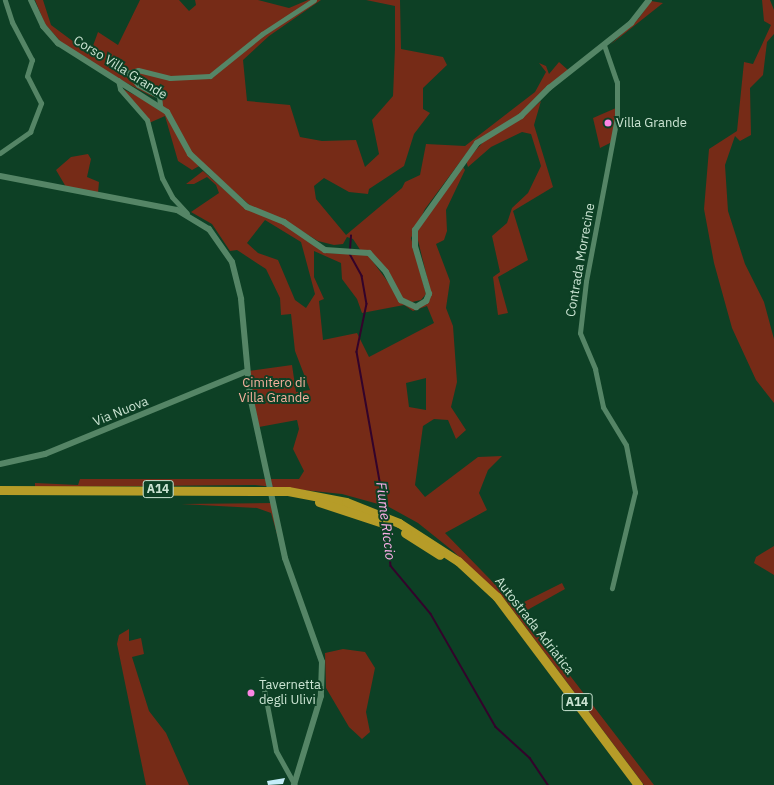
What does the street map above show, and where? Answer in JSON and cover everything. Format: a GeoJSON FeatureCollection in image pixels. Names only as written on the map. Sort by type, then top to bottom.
{"type":"FeatureCollection","features":[{"type":"Feature","properties":{"kind":"highway","name":"Autostrada Adriatica"},"geometry":{"type":"LineString","coordinates":[[0,490],[249,489],[314,498],[397,529],[448,557],[505,611],[638,785]]}},
{"type":"Feature","properties":{"kind":"highway","name":"Autostrada Adriatica"},"geometry":{"type":"LineString","coordinates":[[0,496],[250,495],[314,498]]}},
{"type":"Feature","properties":{"kind":"highway","name":"Autostrada Adriatica"},"geometry":{"type":"LineString","coordinates":[[514,621],[630,785]]}},
{"type":"Feature","properties":{"kind":"street"},"geometry":{"type":"LineString","coordinates":[[0,152],[30,132],[41,103],[27,76],[32,60],[12,22],[5,0]]}},
{"type":"Feature","properties":{"kind":"street","name":"Corso Villa Grande"},"geometry":{"type":"LineString","coordinates":[[31,0],[52,38],[118,80],[160,104],[172,119],[195,160],[247,207],[284,222],[331,251],[361,252],[374,257],[407,305],[416,306],[426,302],[428,285],[414,236],[423,216],[477,143],[521,116],[604,45]]}},
{"type":"Feature","properties":{"kind":"street"},"geometry":{"type":"LineString","coordinates":[[160,104],[159,96],[138,85],[128,73],[138,70],[170,78],[210,76],[262,34],[314,0]]}},
{"type":"Feature","properties":{"kind":"street"},"geometry":{"type":"LineString","coordinates":[[604,45],[636,18],[649,0]]}},
{"type":"Feature","properties":{"kind":"street","name":"Contrada Morrecine"},"geometry":{"type":"LineString","coordinates":[[604,45],[617,82],[618,118],[586,281],[580,333],[595,369],[603,407],[626,445],[635,492],[612,588]]}},
{"type":"Feature","properties":{"kind":"street"},"geometry":{"type":"LineString","coordinates":[[118,80],[120,89],[146,120],[162,178],[172,197],[187,213],[209,229],[232,262],[241,299],[247,371],[290,579],[322,662],[321,696],[294,784]]}},
{"type":"Feature","properties":{"kind":"street"},"geometry":{"type":"LineString","coordinates":[[0,176],[187,213]]}},
{"type":"Feature","properties":{"kind":"street","name":"Via Nuova"},"geometry":{"type":"LineString","coordinates":[[0,464],[45,454],[247,371]]}},
{"type":"Feature","properties":{"kind":"street"},"geometry":{"type":"LineString","coordinates":[[262,679],[276,751],[294,784]]}},
{"type":"Feature","properties":{"kind":"green space"},"geometry":{"type":"Polygon","coordinates":[[[35,0],[43,0],[51,25],[90,54],[98,32],[118,45],[140,0],[179,0],[189,11],[196,5],[195,0],[258,0],[289,8],[308,0],[321,0],[269,36],[243,60],[247,101],[290,105],[300,137],[322,141],[356,140],[365,167],[379,154],[372,120],[393,96],[395,48],[395,6],[366,0],[400,0],[401,49],[443,57],[447,65],[423,88],[423,109],[430,113],[414,134],[404,166],[369,189],[368,194],[349,192],[324,178],[314,186],[316,199],[346,235],[402,188],[405,182],[420,175],[426,144],[465,146],[535,92],[546,72],[539,63],[546,66],[549,74],[559,62],[568,70],[527,109],[474,143],[425,209],[411,238],[426,294],[421,300],[412,302],[402,298],[386,269],[361,251],[353,239],[347,237],[343,244],[334,245],[318,241],[282,219],[253,208],[203,164],[192,170],[178,161],[165,116],[149,123],[123,89],[160,108],[163,98],[160,93],[139,84],[130,70],[126,71],[127,78],[155,98],[102,70],[62,43],[45,24],[35,0]]]}},
{"type":"Feature","properties":{"kind":"green space"},"geometry":{"type":"Polygon","coordinates":[[[762,0],[770,0],[774,10],[774,34],[767,42],[763,75],[750,88],[751,135],[740,141],[735,136],[725,165],[728,211],[745,264],[764,302],[774,339],[774,403],[756,380],[732,328],[714,263],[704,209],[709,149],[737,131],[744,62],[753,64],[771,25],[764,21],[762,0]]]}},
{"type":"Feature","properties":{"kind":"green space"},"geometry":{"type":"Polygon","coordinates":[[[651,1],[663,3],[610,45],[639,18],[651,1]]]}},
{"type":"Feature","properties":{"kind":"green space"},"geometry":{"type":"Polygon","coordinates":[[[541,101],[534,125],[553,187],[513,211],[528,260],[498,277],[508,313],[498,315],[493,277],[500,272],[492,236],[507,223],[512,208],[528,193],[541,166],[531,134],[522,132],[491,147],[468,167],[466,161],[485,140],[519,120],[541,101]]]}},
{"type":"Feature","properties":{"kind":"green space"},"geometry":{"type":"Polygon","coordinates":[[[616,108],[612,142],[600,148],[593,118],[616,108]]]}},
{"type":"Feature","properties":{"kind":"green space"},"geometry":{"type":"Polygon","coordinates":[[[88,154],[91,159],[87,177],[99,182],[98,193],[66,187],[56,170],[71,157],[88,154]]]}},
{"type":"Feature","properties":{"kind":"green space","name":"Cimitero di Villa Grande"},"geometry":{"type":"Polygon","coordinates":[[[462,165],[465,170],[446,210],[447,231],[444,240],[436,244],[450,281],[446,308],[453,326],[457,382],[451,407],[466,430],[456,439],[448,420],[434,419],[423,426],[415,485],[425,497],[478,457],[502,456],[488,470],[479,493],[487,510],[445,533],[516,606],[562,583],[565,589],[522,613],[654,785],[644,785],[506,601],[453,551],[418,523],[389,507],[342,494],[255,485],[35,487],[35,483],[78,485],[80,479],[299,479],[304,471],[293,449],[299,429],[297,420],[259,427],[248,371],[292,365],[296,392],[310,390],[295,351],[291,314],[281,315],[280,298],[266,269],[237,250],[230,251],[212,224],[191,212],[219,193],[216,185],[207,177],[194,184],[186,184],[203,171],[244,207],[283,224],[328,253],[368,255],[405,305],[412,308],[431,294],[416,232],[462,165]],[[265,220],[247,243],[258,253],[278,260],[295,300],[306,308],[315,294],[301,242],[265,220]],[[314,251],[314,277],[324,299],[319,301],[323,340],[357,333],[369,357],[434,323],[427,306],[413,311],[404,305],[362,313],[357,299],[342,279],[341,263],[314,251]],[[426,378],[406,383],[409,407],[426,410],[426,378]]]}},
{"type":"Feature","properties":{"kind":"green space"},"geometry":{"type":"Polygon","coordinates":[[[272,503],[287,569],[271,513],[257,508],[181,504],[272,503]]]}},
{"type":"Feature","properties":{"kind":"green space"},"geometry":{"type":"Polygon","coordinates":[[[774,546],[774,575],[754,563],[756,557],[774,546]]]}},
{"type":"Feature","properties":{"kind":"green space"},"geometry":{"type":"Polygon","coordinates":[[[129,629],[129,641],[141,638],[144,654],[132,657],[149,711],[166,733],[189,785],[146,785],[117,644],[119,635],[129,629]]]}},
{"type":"Feature","properties":{"kind":"green space"},"geometry":{"type":"Polygon","coordinates":[[[343,649],[365,652],[375,668],[366,712],[370,732],[362,739],[349,727],[326,688],[325,653],[343,649]]]}},
{"type":"Feature","properties":{"kind":"building"},"geometry":{"type":"Polygon","coordinates":[[[285,778],[283,784],[268,785],[267,781],[285,778]]]}},
{"type":"Feature","properties":{"kind":"waterway","name":"Fiume Riccio"},"geometry":{"type":"LineString","coordinates":[[350,250],[351,236]]}},
{"type":"Feature","properties":{"kind":"waterway","name":"Fiume Riccio"},"geometry":{"type":"LineString","coordinates":[[350,254],[362,276],[367,304],[357,352],[386,514]]}},
{"type":"Feature","properties":{"kind":"waterway","name":"Fiume Riccio"},"geometry":{"type":"LineString","coordinates":[[387,524],[391,566],[431,614],[496,727],[530,758],[548,785]]}},
{"type":"Feature","properties":{"kind":"place","name":"Villa Grande"},"geometry":{"type":"Point","coordinates":[608,123]}},
{"type":"Feature","properties":{"kind":"place","name":"Tavernetta degli Ulivi"},"geometry":{"type":"Point","coordinates":[251,693]}}]}
